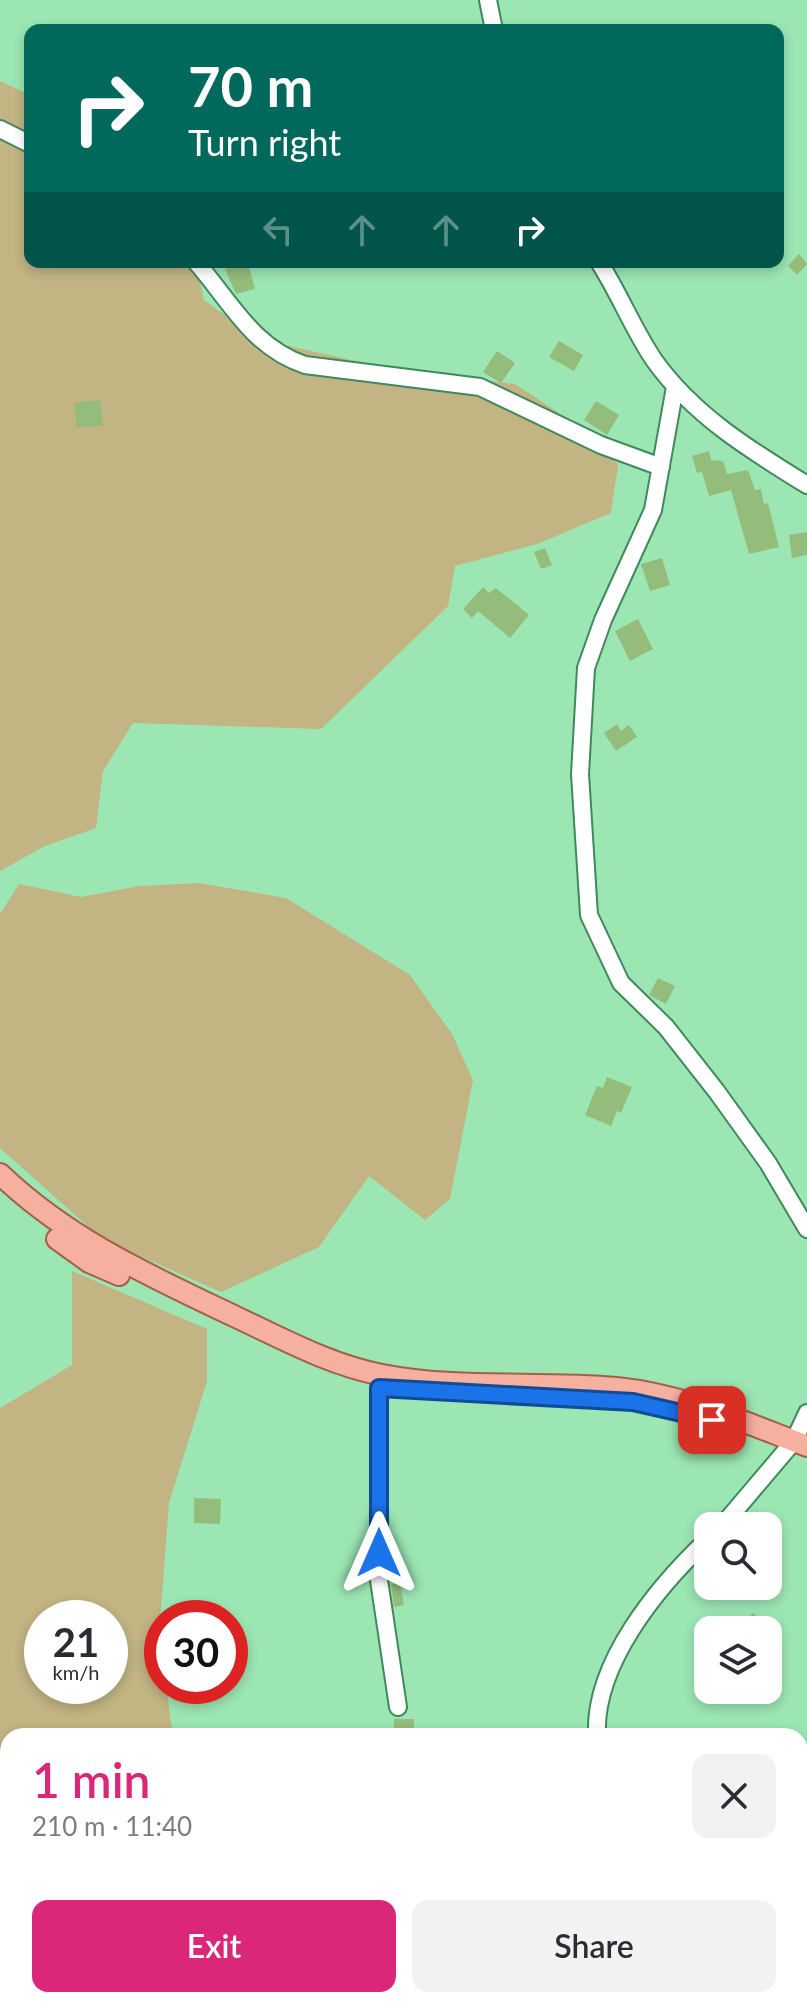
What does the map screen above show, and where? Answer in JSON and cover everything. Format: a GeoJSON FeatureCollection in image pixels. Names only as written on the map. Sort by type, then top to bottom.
{"type":"FeatureCollection","features":[{"type":"Feature","properties":{"kind":"main road"},"geometry":{"type":"LineString","coordinates":[[0,1174],[25,1198],[96,1249],[318,1369],[379,1388],[633,1402],[712,1420],[796,1445]]}},
{"type":"Feature","properties":{"kind":"main road"},"geometry":{"type":"LineString","coordinates":[[0,1189],[89,1262],[313,1354],[383,1375],[616,1388],[669,1396],[719,1411],[796,1445],[807,1457]]}},
{"type":"Feature","properties":{"kind":"street"},"geometry":{"type":"LineString","coordinates":[[488,0],[493,24]]}},
{"type":"Feature","properties":{"kind":"street"},"geometry":{"type":"LineString","coordinates":[[0,129],[24,141]]}},
{"type":"Feature","properties":{"kind":"street"},"geometry":{"type":"LineString","coordinates":[[200,268],[244,326],[282,357],[305,365],[480,387],[601,445],[661,467]]}},
{"type":"Feature","properties":{"kind":"street"},"geometry":{"type":"LineString","coordinates":[[602,268],[652,357],[675,387],[748,449],[807,485]]}},
{"type":"Feature","properties":{"kind":"street"},"geometry":{"type":"LineString","coordinates":[[675,387],[653,510],[603,620],[586,668],[580,774],[589,915],[621,983],[666,1027],[717,1092],[768,1163],[807,1229]]}},
{"type":"Feature","properties":{"kind":"street"},"geometry":{"type":"LineString","coordinates":[[379,1388],[379,1580],[398,1707]]}},
{"type":"Feature","properties":{"kind":"street"},"geometry":{"type":"LineString","coordinates":[[735,1512],[796,1445],[807,1413]]}},
{"type":"Feature","properties":{"kind":"street"},"geometry":{"type":"LineString","coordinates":[[596,1728],[595,1716],[616,1658],[640,1615],[694,1552]]}},
{"type":"Feature","properties":{"kind":"shaded area"},"geometry":{"type":"Polygon","coordinates":[[[0,81],[24,92],[24,268],[197,268],[204,300],[258,339],[392,369],[515,384],[594,436],[618,465],[611,513],[537,544],[455,566],[448,606],[321,729],[133,723],[103,771],[96,828],[45,846],[0,871],[0,81]]]}},
{"type":"Feature","properties":{"kind":"shaded area"},"geometry":{"type":"Polygon","coordinates":[[[199,883],[286,898],[410,975],[452,1034],[473,1080],[450,1199],[425,1220],[369,1176],[319,1247],[221,1292],[103,1240],[0,1148],[0,914],[19,884],[81,897],[140,886],[199,883]]]}},
{"type":"Feature","properties":{"kind":"shaded area"},"geometry":{"type":"Polygon","coordinates":[[[72,1271],[207,1329],[207,1381],[169,1503],[162,1600],[144,1600],[144,1704],[169,1704],[172,1728],[0,1728],[0,1408],[72,1365],[72,1271]]]}},
{"type":"Feature","properties":{"kind":"building"},"geometry":{"type":"Polygon","coordinates":[[[799,254],[807,264],[797,275],[788,266],[799,254]]]}},
{"type":"Feature","properties":{"kind":"building"},"geometry":{"type":"Polygon","coordinates":[[[249,268],[255,289],[236,294],[225,269],[249,268]]]}},
{"type":"Feature","properties":{"kind":"building"},"geometry":{"type":"Polygon","coordinates":[[[559,341],[583,355],[574,371],[549,357],[559,341]]]}},
{"type":"Feature","properties":{"kind":"building"},"geometry":{"type":"Polygon","coordinates":[[[497,351],[515,363],[501,383],[483,372],[497,351]]]}},
{"type":"Feature","properties":{"kind":"building"},"geometry":{"type":"Polygon","coordinates":[[[100,400],[103,425],[77,428],[74,403],[100,400]]]}},
{"type":"Feature","properties":{"kind":"building"},"geometry":{"type":"Polygon","coordinates":[[[596,401],[619,415],[607,435],[584,420],[596,401]]]}},
{"type":"Feature","properties":{"kind":"building"},"geometry":{"type":"Polygon","coordinates":[[[709,451],[711,460],[723,461],[727,474],[748,470],[755,490],[761,489],[764,504],[768,503],[779,547],[749,554],[731,490],[709,496],[702,472],[697,473],[692,456],[709,451]]]}},
{"type":"Feature","properties":{"kind":"building"},"geometry":{"type":"Polygon","coordinates":[[[807,532],[807,555],[792,558],[789,535],[807,532]]]}},
{"type":"Feature","properties":{"kind":"building"},"geometry":{"type":"Polygon","coordinates":[[[545,548],[552,565],[541,569],[534,552],[545,548]]]}},
{"type":"Feature","properties":{"kind":"building"},"geometry":{"type":"Polygon","coordinates":[[[662,558],[670,585],[650,591],[641,564],[662,558]]]}},
{"type":"Feature","properties":{"kind":"building"},"geometry":{"type":"Polygon","coordinates":[[[483,587],[489,593],[496,588],[529,615],[510,638],[478,611],[472,618],[463,609],[483,587]]]}},
{"type":"Feature","properties":{"kind":"building"},"geometry":{"type":"Polygon","coordinates":[[[638,619],[653,649],[630,661],[615,631],[638,619]]]}},
{"type":"Feature","properties":{"kind":"building"},"geometry":{"type":"Polygon","coordinates":[[[617,724],[621,731],[629,725],[637,737],[616,751],[604,733],[617,724]]]}},
{"type":"Feature","properties":{"kind":"building"},"geometry":{"type":"Polygon","coordinates":[[[658,978],[675,986],[666,1004],[649,995],[658,978]]]}},
{"type":"Feature","properties":{"kind":"building"},"geometry":{"type":"Polygon","coordinates":[[[607,1077],[632,1087],[621,1113],[617,1111],[611,1126],[585,1115],[597,1086],[603,1088],[607,1077]]]}},
{"type":"Feature","properties":{"kind":"building"},"geometry":{"type":"Polygon","coordinates":[[[194,1498],[221,1499],[220,1524],[194,1523],[194,1498]]]}},
{"type":"Feature","properties":{"kind":"building"},"geometry":{"type":"Polygon","coordinates":[[[400,1583],[404,1605],[394,1607],[391,1584],[400,1583]]]}},
{"type":"Feature","properties":{"kind":"building"},"geometry":{"type":"Polygon","coordinates":[[[394,1719],[414,1719],[414,1728],[393,1728],[394,1719]]]}},
{"type":"Feature","properties":{"kind":"route"},"geometry":{"type":"LineString","coordinates":[[379,1553],[379,1388],[633,1402],[712,1420]]}}]}
